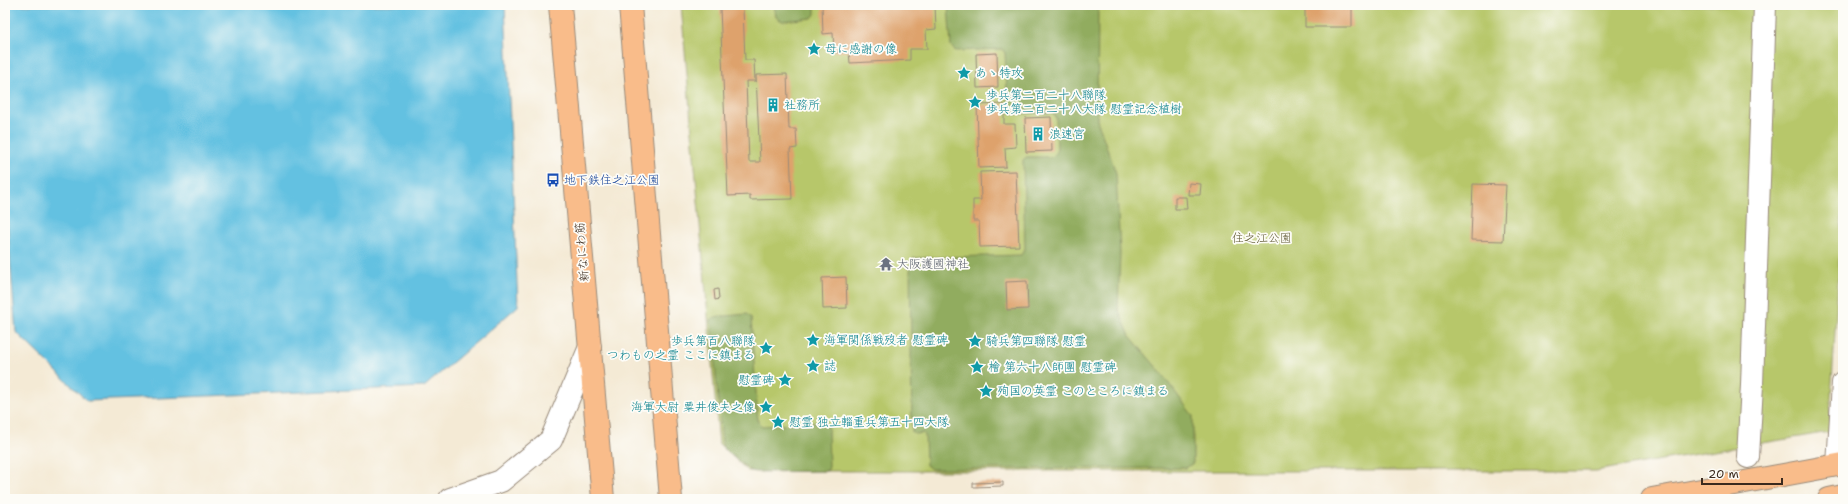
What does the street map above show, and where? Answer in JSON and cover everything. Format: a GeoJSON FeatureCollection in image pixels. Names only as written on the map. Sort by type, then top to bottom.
{"type":"FeatureCollection","features":[{"type":"Feature","properties":{"kind":"main road","name":"新なにわ筋"},"geometry":{"type":"LineString","coordinates":[[560,5],[603,499]]}},
{"type":"Feature","properties":{"kind":"main road"},"geometry":{"type":"LineString","coordinates":[[630,5],[671,499]]}},
{"type":"Feature","properties":{"kind":"main road"},"geometry":{"type":"LineString","coordinates":[[1652,499],[1840,464]]}},
{"type":"Feature","properties":{"kind":"main road"},"geometry":{"type":"LineString","coordinates":[[1828,499],[1843,496]]}},
{"type":"Feature","properties":{"kind":"street"},"geometry":{"type":"LineString","coordinates":[[1748,457],[1752,385],[1765,5]]}},
{"type":"Feature","properties":{"kind":"street"},"geometry":{"type":"LineString","coordinates":[[450,499],[501,481],[551,440],[590,347]]}},
{"type":"Feature","properties":{"kind":"street"},"geometry":{"type":"LineString","coordinates":[[1840,464],[1843,383]]}},
{"type":"Feature","properties":{"kind":"green space","name":"住之江公園"},"geometry":{"type":"Polygon","coordinates":[[[681,5],[1843,5],[1843,199],[1829,432],[1595,471],[748,471],[719,444],[681,5]]]}},
{"type":"Feature","properties":{"kind":"green space"},"geometry":{"type":"Polygon","coordinates":[[[774,5],[815,5],[815,14],[812,18],[782,21],[776,17],[774,5]]]}},
{"type":"Feature","properties":{"kind":"green space"},"geometry":{"type":"Polygon","coordinates":[[[948,5],[1098,5],[1097,120],[1116,173],[1120,253],[1118,309],[1130,336],[1158,369],[1193,416],[1193,463],[1186,468],[931,469],[926,465],[925,435],[923,433],[915,434],[912,432],[910,262],[914,258],[1021,255],[1025,249],[1023,160],[1026,157],[1052,157],[1057,152],[1056,117],[1053,113],[1012,114],[1008,111],[1005,53],[1002,49],[955,51],[951,46],[948,5]]]}},
{"type":"Feature","properties":{"kind":"green space"},"geometry":{"type":"Polygon","coordinates":[[[747,314],[751,318],[758,422],[762,426],[823,422],[828,426],[829,467],[827,471],[751,471],[724,449],[722,444],[711,320],[715,317],[747,314]]]}},
{"type":"Feature","properties":{"kind":"water"},"geometry":{"type":"Polygon","coordinates":[[[5,5],[505,5],[518,306],[424,387],[87,401],[16,332],[5,196],[5,5]]]}},
{"type":"Feature","properties":{"kind":"building"},"geometry":{"type":"Polygon","coordinates":[[[822,5],[935,5],[936,29],[926,30],[927,49],[910,49],[910,60],[850,63],[849,52],[834,52],[833,33],[823,34],[822,5]]]}},
{"type":"Feature","properties":{"kind":"building"},"geometry":{"type":"Polygon","coordinates":[[[1305,5],[1352,5],[1352,27],[1305,27],[1305,5]]]}},
{"type":"Feature","properties":{"kind":"building","name":"社務所"},"geometry":{"type":"Polygon","coordinates":[[[743,8],[745,60],[754,60],[755,81],[746,81],[749,162],[760,162],[756,75],[787,74],[789,129],[796,129],[797,148],[790,149],[792,199],[750,200],[750,195],[728,196],[720,9],[743,8]]]}},
{"type":"Feature","properties":{"kind":"building"},"geometry":{"type":"Polygon","coordinates":[[[997,53],[998,87],[977,88],[976,54],[997,53]]]}},
{"type":"Feature","properties":{"kind":"building"},"geometry":{"type":"Polygon","coordinates":[[[1004,104],[1004,124],[1015,124],[1016,147],[1005,148],[1006,167],[979,168],[977,105],[1004,104]]]}},
{"type":"Feature","properties":{"kind":"building","name":"浪速宮"},"geometry":{"type":"Polygon","coordinates":[[[1051,117],[1052,151],[1026,152],[1025,118],[1051,117]]]}},
{"type":"Feature","properties":{"kind":"building"},"geometry":{"type":"Polygon","coordinates":[[[1016,171],[1019,246],[980,247],[979,221],[973,221],[973,200],[981,200],[980,172],[1016,171]]]}},
{"type":"Feature","properties":{"kind":"building"},"geometry":{"type":"Polygon","coordinates":[[[1189,183],[1201,184],[1200,195],[1188,195],[1189,183]]]}},
{"type":"Feature","properties":{"kind":"building"},"geometry":{"type":"Polygon","coordinates":[[[1473,184],[1506,185],[1503,241],[1471,240],[1473,184]]]}},
{"type":"Feature","properties":{"kind":"building"},"geometry":{"type":"Polygon","coordinates":[[[1175,197],[1186,197],[1187,209],[1175,209],[1175,197]]]}},
{"type":"Feature","properties":{"kind":"building"},"geometry":{"type":"Polygon","coordinates":[[[846,277],[847,308],[823,309],[822,278],[846,277]]]}},
{"type":"Feature","properties":{"kind":"building"},"geometry":{"type":"Polygon","coordinates":[[[1027,281],[1028,309],[1007,310],[1006,282],[1027,281]]]}},
{"type":"Feature","properties":{"kind":"building"},"geometry":{"type":"Polygon","coordinates":[[[718,289],[719,299],[715,300],[714,290],[718,289]]]}},
{"type":"Feature","properties":{"kind":"building"},"geometry":{"type":"Polygon","coordinates":[[[1003,482],[1003,486],[973,487],[973,483],[1003,482]]]}},
{"type":"Feature","properties":{"kind":"place","name":"母に感謝の像"},"geometry":{"type":"Point","coordinates":[814,49]}},
{"type":"Feature","properties":{"kind":"place","name":"あゝ特攻"},"geometry":{"type":"Point","coordinates":[964,73]}},
{"type":"Feature","properties":{"kind":"place","name":"歩兵第二百二十八聯隊 歩兵第二百二十八大隊 慰霊記念植樹"},"geometry":{"type":"Point","coordinates":[975,102]}},
{"type":"Feature","properties":{"kind":"place","name":"社務所"},"geometry":{"type":"Point","coordinates":[773,105]}},
{"type":"Feature","properties":{"kind":"place","name":"浪速宮"},"geometry":{"type":"Point","coordinates":[1038,134]}},
{"type":"Feature","properties":{"kind":"place","name":"地下鉄住之江公園"},"geometry":{"type":"Point","coordinates":[553,180]}},
{"type":"Feature","properties":{"kind":"place","name":"大阪護國神社"},"geometry":{"type":"Point","coordinates":[886,264]}},
{"type":"Feature","properties":{"kind":"place","name":"海軍関係戦歿者 慰霊碑"},"geometry":{"type":"Point","coordinates":[813,340]}},
{"type":"Feature","properties":{"kind":"place","name":"騎兵第四聯隊 慰霊"},"geometry":{"type":"Point","coordinates":[975,341]}},
{"type":"Feature","properties":{"kind":"place","name":"歩兵第百八聯隊 つわもの之霊 ここに鎮まる"},"geometry":{"type":"Point","coordinates":[766,348]}},
{"type":"Feature","properties":{"kind":"place","name":"誌"},"geometry":{"type":"Point","coordinates":[813,366]}},
{"type":"Feature","properties":{"kind":"place","name":"檜 第六十八師團 慰霊碑"},"geometry":{"type":"Point","coordinates":[977,367]}},
{"type":"Feature","properties":{"kind":"place","name":"慰霊碑"},"geometry":{"type":"Point","coordinates":[785,380]}},
{"type":"Feature","properties":{"kind":"place","name":"殉国の英霊 このところに鎮まる"},"geometry":{"type":"Point","coordinates":[986,391]}},
{"type":"Feature","properties":{"kind":"place","name":"海軍大尉 粟井俊夫之像"},"geometry":{"type":"Point","coordinates":[766,407]}},
{"type":"Feature","properties":{"kind":"place","name":"慰霊 独立輜重兵第五十四大隊"},"geometry":{"type":"Point","coordinates":[778,422]}}]}
